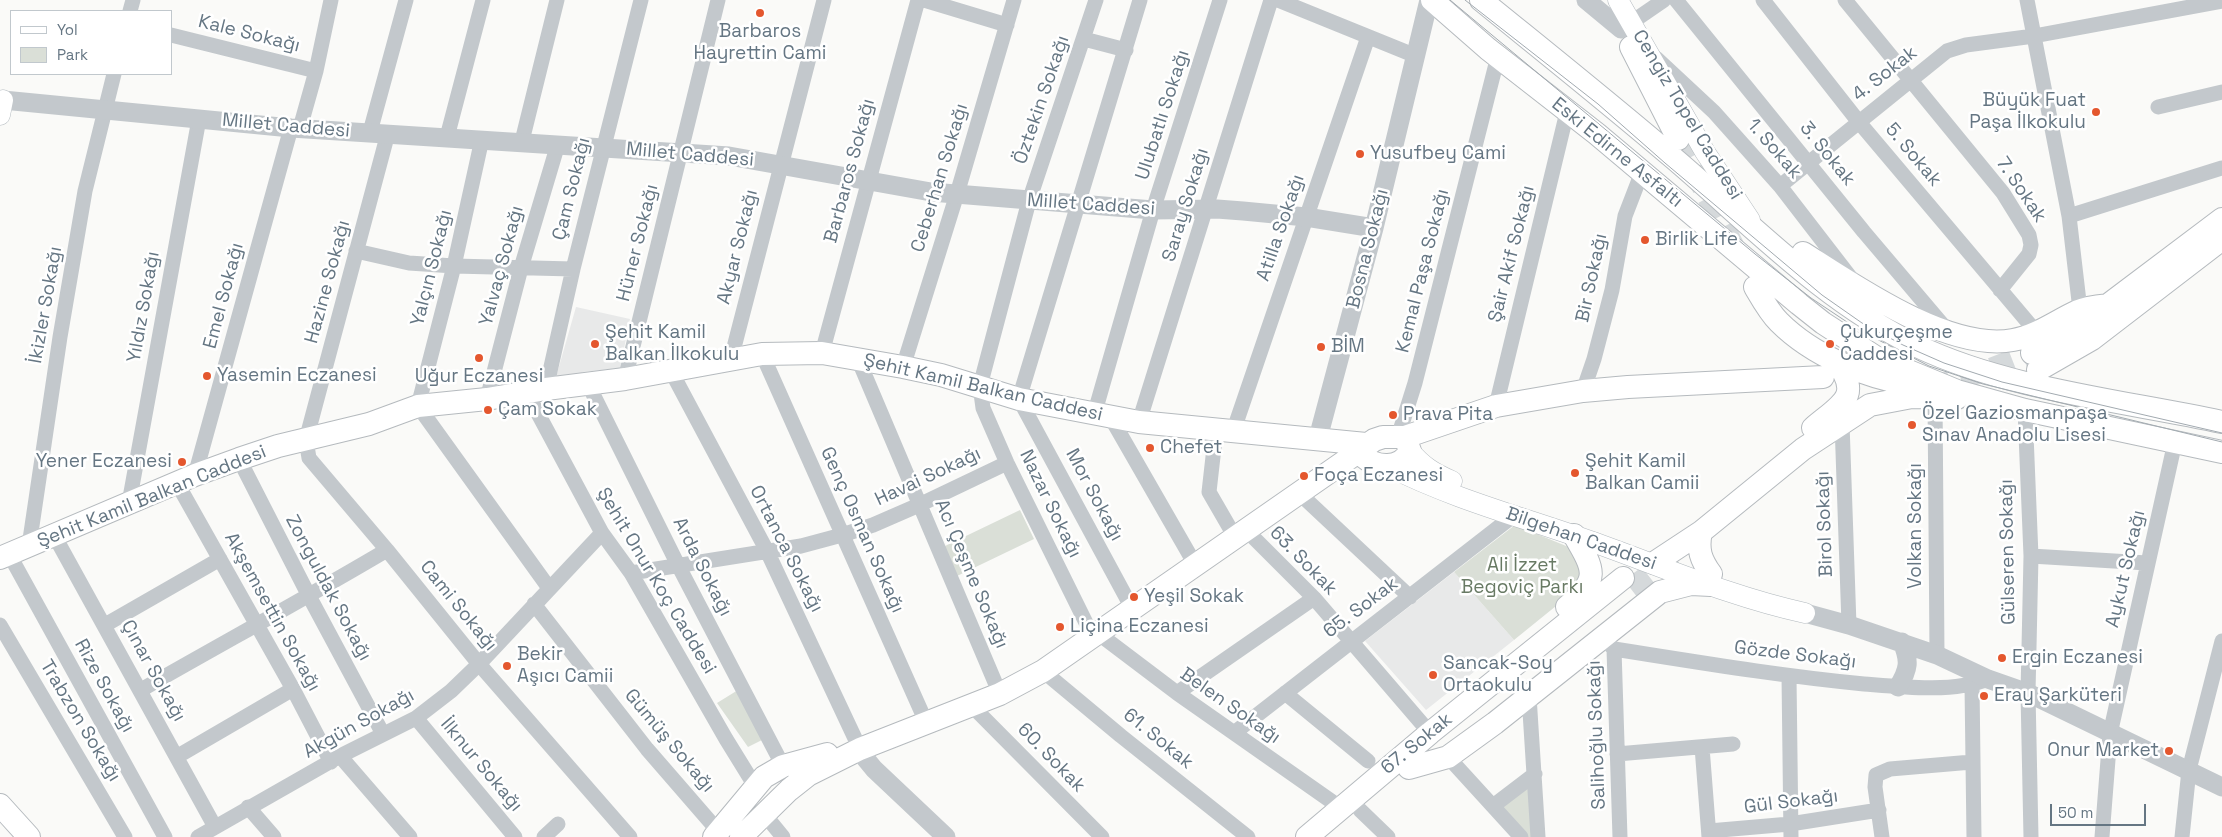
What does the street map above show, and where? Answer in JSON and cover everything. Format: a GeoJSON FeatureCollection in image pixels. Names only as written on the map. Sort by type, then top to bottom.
{"type":"FeatureCollection","features":[{"type":"Feature","properties":{"kind":"main road","name":"Eski Edirne Asfaltı"},"geometry":{"type":"LineString","coordinates":[[1431,0],[1823,323],[1877,358],[1957,391],[1983,399],[2025,410],[2222,452]]}},
{"type":"Feature","properties":{"kind":"main road","name":"Eski Edirne Asfaltı"},"geometry":{"type":"LineString","coordinates":[[1481,0],[1590,88],[1756,230],[1853,308],[1917,346],[1994,374],[2222,422]]}},
{"type":"Feature","properties":{"kind":"main road","name":"Cengiz Topel Caddesi"},"geometry":{"type":"LineString","coordinates":[[1606,0],[1632,36],[1756,230]]}},
{"type":"Feature","properties":{"kind":"main road","name":"Cengiz Topel Caddesi"},"geometry":{"type":"LineString","coordinates":[[1618,0],[1632,36]]}},
{"type":"Feature","properties":{"kind":"main road"},"geometry":{"type":"LineString","coordinates":[[1632,36],[1678,139]]}},
{"type":"Feature","properties":{"kind":"main road"},"geometry":{"type":"LineString","coordinates":[[2035,352],[2073,331],[2222,219]]}},
{"type":"Feature","properties":{"kind":"main road"},"geometry":{"type":"LineString","coordinates":[[1756,230],[1790,246],[1861,291],[1897,311],[1965,337],[2010,341],[2035,352],[2092,339],[2222,239]]}},
{"type":"Feature","properties":{"kind":"main road"},"geometry":{"type":"LineString","coordinates":[[1658,560],[1701,532],[1798,454],[1838,416],[1850,392],[1848,378],[1829,369],[1807,345],[1792,334],[1772,313],[1755,287]]}},
{"type":"Feature","properties":{"kind":"main road"},"geometry":{"type":"LineString","coordinates":[[2035,352],[2080,310],[2108,305]]}},
{"type":"Feature","properties":{"kind":"main road","name":"Şehit Kamil Balkan Caddesi"},"geometry":{"type":"LineString","coordinates":[[13,552],[186,479],[239,459],[278,446],[369,424],[418,406],[487,399],[625,379],[762,354],[822,353],[858,358],[941,375],[1019,399],[1102,416],[1224,431],[1318,438],[1364,447]]}},
{"type":"Feature","properties":{"kind":"main road"},"geometry":{"type":"LineString","coordinates":[[741,837],[808,775],[860,749],[1000,694],[1043,671],[1364,447],[1383,437],[1405,442],[1496,406],[1583,391],[1829,369],[1935,390],[1957,391]]}},
{"type":"Feature","properties":{"kind":"main road"},"geometry":{"type":"LineString","coordinates":[[1658,560],[1674,539],[1792,446],[1838,416],[1882,402],[1912,397],[1983,399]]}},
{"type":"Feature","properties":{"kind":"main road"},"geometry":{"type":"LineString","coordinates":[[1364,447],[1362,455],[1366,459],[1388,466],[1402,461],[1405,442]]}},
{"type":"Feature","properties":{"kind":"main road","name":"Bilgehan Caddesi"},"geometry":{"type":"LineString","coordinates":[[1405,442],[1418,462],[1433,473],[1778,607],[1805,613]]}},
{"type":"Feature","properties":{"kind":"main road","name":"Bilgehan Caddesi"},"geometry":{"type":"LineString","coordinates":[[1388,466],[1442,490],[1513,516],[1658,560]]}},
{"type":"Feature","properties":{"kind":"main road"},"geometry":{"type":"LineString","coordinates":[[1409,768],[1448,757],[1529,696],[1608,643],[1660,592],[1711,580],[1700,554],[1701,532]]}},
{"type":"Feature","properties":{"kind":"main road"},"geometry":{"type":"LineString","coordinates":[[1430,733],[1431,715],[1567,606],[1589,585],[1592,568],[1574,535]]}},
{"type":"Feature","properties":{"kind":"main road","name":"67. Sokak"},"geometry":{"type":"LineString","coordinates":[[1307,837],[1350,809],[1409,768],[1627,583],[1430,733],[1350,809],[1328,837]]}},
{"type":"Feature","properties":{"kind":"main road"},"geometry":{"type":"LineString","coordinates":[[717,834],[762,781],[840,750],[860,749]]}},
{"type":"Feature","properties":{"kind":"main road"},"geometry":{"type":"LineString","coordinates":[[762,781],[777,786],[781,798]]}},
{"type":"Feature","properties":{"kind":"main road"},"geometry":{"type":"LineString","coordinates":[[762,781],[747,801],[758,814],[764,815]]}},
{"type":"Feature","properties":{"kind":"main road"},"geometry":{"type":"LineString","coordinates":[[0,805],[29,837]]}},
{"type":"Feature","properties":{"kind":"main road"},"geometry":{"type":"LineString","coordinates":[[0,827],[10,837]]}},
{"type":"Feature","properties":{"kind":"street","name":"Hazine Sokağı"},"geometry":{"type":"LineString","coordinates":[[306,440],[356,251],[406,0]]}},
{"type":"Feature","properties":{"kind":"street"},"geometry":{"type":"LineString","coordinates":[[447,137],[483,0]]}},
{"type":"Feature","properties":{"kind":"street"},"geometry":{"type":"LineString","coordinates":[[522,141],[557,0]]}},
{"type":"Feature","properties":{"kind":"street","name":"Çam Sokağı"},"geometry":{"type":"LineString","coordinates":[[537,391],[573,270],[641,0]]}},
{"type":"Feature","properties":{"kind":"street","name":"Hüner Sokağı"},"geometry":{"type":"LineString","coordinates":[[625,379],[718,0]]}},
{"type":"Feature","properties":{"kind":"street","name":"Akyar Sokağı"},"geometry":{"type":"LineString","coordinates":[[730,359],[824,0]]}},
{"type":"Feature","properties":{"kind":"street","name":"Barbaros Sokağı"},"geometry":{"type":"LineString","coordinates":[[822,353],[918,0]]}},
{"type":"Feature","properties":{"kind":"street"},"geometry":{"type":"LineString","coordinates":[[924,0],[1007,24]]}},
{"type":"Feature","properties":{"kind":"street","name":"Ceberhan Sokağı"},"geometry":{"type":"LineString","coordinates":[[903,366],[957,194],[1014,0]]}},
{"type":"Feature","properties":{"kind":"street","name":"Öztekin Sokağı"},"geometry":{"type":"LineString","coordinates":[[980,386],[1029,201],[1096,0]]}},
{"type":"Feature","properties":{"kind":"street"},"geometry":{"type":"LineString","coordinates":[[1019,399],[1140,0]]}},
{"type":"Feature","properties":{"kind":"street","name":"Ulubatlı Sokağı"},"geometry":{"type":"LineString","coordinates":[[1102,416],[1153,210],[1220,0]]}},
{"type":"Feature","properties":{"kind":"street","name":"Saray Sokağı"},"geometry":{"type":"LineString","coordinates":[[1139,422],[1271,0]]}},
{"type":"Feature","properties":{"kind":"street"},"geometry":{"type":"LineString","coordinates":[[1278,0],[1416,56]]}},
{"type":"Feature","properties":{"kind":"street","name":"Bosna Sokağı"},"geometry":{"type":"LineString","coordinates":[[1318,438],[1374,228],[1431,0]]}},
{"type":"Feature","properties":{"kind":"street"},"geometry":{"type":"LineString","coordinates":[[1586,0],[1632,36],[1664,0]]}},
{"type":"Feature","properties":{"kind":"street","name":"3. Sokak"},"geometry":{"type":"LineString","coordinates":[[1676,0],[1948,331]]}},
{"type":"Feature","properties":{"kind":"street","name":"5. Sokak"},"geometry":{"type":"LineString","coordinates":[[1764,0],[1858,121],[2000,290],[2035,352]]}},
{"type":"Feature","properties":{"kind":"street","name":"7. Sokak"},"geometry":{"type":"LineString","coordinates":[[1845,0],[2003,193],[2029,235],[2031,245],[2029,254],[2000,290]]}},
{"type":"Feature","properties":{"kind":"street"},"geometry":{"type":"LineString","coordinates":[[2027,0],[2069,216],[2080,310]]}},
{"type":"Feature","properties":{"kind":"street","name":"Emel Sokağı"},"geometry":{"type":"LineString","coordinates":[[186,479],[296,128],[316,72],[328,1]]}},
{"type":"Feature","properties":{"kind":"street","name":"4. Sokak"},"geometry":{"type":"LineString","coordinates":[[1780,186],[1858,121],[1947,51],[1966,45],[2034,36],[2222,1]]}},
{"type":"Feature","properties":{"kind":"street","name":"Kale Sokağı"},"geometry":{"type":"LineString","coordinates":[[172,35],[316,72]]}},
{"type":"Feature","properties":{"kind":"street","name":"1. Sokak"},"geometry":{"type":"LineString","coordinates":[[1632,36],[1714,112],[1780,186],[1861,291]]}},
{"type":"Feature","properties":{"kind":"street","name":"Atilla Sokağı"},"geometry":{"type":"LineString","coordinates":[[1240,534],[1209,492],[1224,431],[1306,217],[1368,37]]}},
{"type":"Feature","properties":{"kind":"street"},"geometry":{"type":"LineString","coordinates":[[1084,39],[1126,50]]}},
{"type":"Feature","properties":{"kind":"street","name":"Kemal Paşa Sokağı"},"geometry":{"type":"LineString","coordinates":[[1405,442],[1414,383],[1498,56]]}},
{"type":"Feature","properties":{"kind":"street","name":"İkizler Sokağı"},"geometry":{"type":"LineString","coordinates":[[13,552],[60,337],[85,191],[114,75]]}},
{"type":"Feature","properties":{"kind":"street"},"geometry":{"type":"LineString","coordinates":[[2158,107],[2222,92]]}},
{"type":"Feature","properties":{"kind":"street","name":"Millet Caddesi"},"geometry":{"type":"LineString","coordinates":[[1,104],[106,109],[296,128],[522,141],[729,156],[957,194],[1153,210],[1206,210],[1216,208],[1306,217],[1374,228]]}},
{"type":"Feature","properties":{"kind":"street","name":"Şair Akif Sokağı"},"geometry":{"type":"LineString","coordinates":[[1496,406],[1567,112]]}},
{"type":"Feature","properties":{"kind":"street","name":"Yıldız Sokağı"},"geometry":{"type":"LineString","coordinates":[[129,504],[199,119]]}},
{"type":"Feature","properties":{"kind":"street","name":"Yalçın Sokağı"},"geometry":{"type":"LineString","coordinates":[[418,406],[454,266],[482,139]]}},
{"type":"Feature","properties":{"kind":"street","name":"Yalvaç Sokağı"},"geometry":{"type":"LineString","coordinates":[[487,399],[521,268],[558,144]]}},
{"type":"Feature","properties":{"kind":"street"},"geometry":{"type":"LineString","coordinates":[[2069,216],[2222,168]]}},
{"type":"Feature","properties":{"kind":"street","name":"Bir Sokağı"},"geometry":{"type":"LineString","coordinates":[[1583,391],[1594,359],[1612,290],[1625,216],[1642,172]]}},
{"type":"Feature","properties":{"kind":"street"},"geometry":{"type":"LineString","coordinates":[[356,251],[409,263],[573,270]]}},
{"type":"Feature","properties":{"kind":"street","name":"Genç Osman Sokağı"},"geometry":{"type":"LineString","coordinates":[[762,354],[926,722]]}},
{"type":"Feature","properties":{"kind":"street","name":"Acı Çeşme Sokağı"},"geometry":{"type":"LineString","coordinates":[[858,358],[1000,694]]}},
{"type":"Feature","properties":{"kind":"street","name":"Ortanca Sokağı"},"geometry":{"type":"LineString","coordinates":[[671,370],[767,552],[860,749]]}},
{"type":"Feature","properties":{"kind":"street","name":"Arda Sokağı"},"geometry":{"type":"LineString","coordinates":[[588,384],[678,565],[762,781]]}},
{"type":"Feature","properties":{"kind":"street","name":"Nazar Sokağı"},"geometry":{"type":"LineString","coordinates":[[980,386],[983,408],[1007,463],[1096,635]]}},
{"type":"Feature","properties":{"kind":"street","name":"Şehit Onur Koç Caddesi"},"geometry":{"type":"LineString","coordinates":[[537,391],[602,533],[631,573],[726,739],[762,781]]}},
{"type":"Feature","properties":{"kind":"street","name":"Volkan Sokağı"},"geometry":{"type":"LineString","coordinates":[[1935,397],[1936,655]]}},
{"type":"Feature","properties":{"kind":"street","name":"Mor Sokağı"},"geometry":{"type":"LineString","coordinates":[[1019,399],[1133,610]]}},
{"type":"Feature","properties":{"kind":"street"},"geometry":{"type":"LineString","coordinates":[[418,406],[550,588]]}},
{"type":"Feature","properties":{"kind":"street","name":"Gülseren Sokağı"},"geometry":{"type":"LineString","coordinates":[[2025,410],[2031,556],[2028,693],[2031,837]]}},
{"type":"Feature","properties":{"kind":"street"},"geometry":{"type":"LineString","coordinates":[[1102,416],[1196,566]]}},
{"type":"Feature","properties":{"kind":"street","name":"Birol Sokağı"},"geometry":{"type":"LineString","coordinates":[[1838,416],[1849,624]]}},
{"type":"Feature","properties":{"kind":"street","name":"Cami Sokağı"},"geometry":{"type":"LineString","coordinates":[[306,440],[309,458],[387,550],[479,664],[630,837]]}},
{"type":"Feature","properties":{"kind":"street","name":"Aykut Sokağı"},"geometry":{"type":"LineString","coordinates":[[2102,837],[2110,734],[2176,442]]}},
{"type":"Feature","properties":{"kind":"street","name":"Zonguldak Sokağı"},"geometry":{"type":"LineString","coordinates":[[239,459],[309,596],[383,734]]}},
{"type":"Feature","properties":{"kind":"street","name":"Havai Sokağı"},"geometry":{"type":"LineString","coordinates":[[631,573],[767,552],[842,535],[873,525],[919,505],[1007,463]]}},
{"type":"Feature","properties":{"kind":"street","name":"Akşemsettin Sokağı"},"geometry":{"type":"LineString","coordinates":[[186,479],[220,559],[293,689],[336,759],[410,837]]}},
{"type":"Feature","properties":{"kind":"street"},"geometry":{"type":"LineString","coordinates":[[1299,493],[1410,597]]}},
{"type":"Feature","properties":{"kind":"street","name":"65. Sokak"},"geometry":{"type":"LineString","coordinates":[[1234,733],[1513,516]]}},
{"type":"Feature","properties":{"kind":"street","name":"Akgün Sokağı"},"geometry":{"type":"LineString","coordinates":[[198,837],[336,759],[416,718],[451,691],[479,664],[602,533]]}},
{"type":"Feature","properties":{"kind":"street","name":"63. Sokak"},"geometry":{"type":"LineString","coordinates":[[1240,534],[1314,598],[1350,641],[1399,694],[1430,733]]}},
{"type":"Feature","properties":{"kind":"street","name":"Çınar Sokağı"},"geometry":{"type":"LineString","coordinates":[[54,535],[178,756],[215,827]]}},
{"type":"Feature","properties":{"kind":"street"},"geometry":{"type":"LineString","coordinates":[[141,690],[387,550]]}},
{"type":"Feature","properties":{"kind":"street","name":"Rize Sokağı"},"geometry":{"type":"LineString","coordinates":[[13,552],[165,837]]}},
{"type":"Feature","properties":{"kind":"street"},"geometry":{"type":"LineString","coordinates":[[2031,556],[2147,564]]}},
{"type":"Feature","properties":{"kind":"street"},"geometry":{"type":"LineString","coordinates":[[105,625],[220,559]]}},
{"type":"Feature","properties":{"kind":"street"},"geometry":{"type":"LineString","coordinates":[[1177,693],[1314,598]]}},
{"type":"Feature","properties":{"kind":"street","name":"Gümüş Sokağı"},"geometry":{"type":"LineString","coordinates":[[534,604],[647,749],[717,834]]}},
{"type":"Feature","properties":{"kind":"street","name":"Bilgehan Caddesi"},"geometry":{"type":"LineString","coordinates":[[1805,613],[1849,624],[1936,655],[1980,682],[2028,693],[2110,734],[2222,786]]}},
{"type":"Feature","properties":{"kind":"street","name":"Trabzon Sokağı"},"geometry":{"type":"LineString","coordinates":[[0,625],[125,837]]}},
{"type":"Feature","properties":{"kind":"street","name":"Belen Sokağı"},"geometry":{"type":"LineString","coordinates":[[1096,635],[1234,733],[1350,809],[1388,837]]}},
{"type":"Feature","properties":{"kind":"street"},"geometry":{"type":"LineString","coordinates":[[2182,837],[2189,770],[2222,641]]}},
{"type":"Feature","properties":{"kind":"street"},"geometry":{"type":"LineString","coordinates":[[1898,687],[1906,673],[1908,657],[1902,642]]}},
{"type":"Feature","properties":{"kind":"street","name":"Gözde Sokağı"},"geometry":{"type":"LineString","coordinates":[[1608,643],[1789,676],[1898,687],[1980,682]]}},
{"type":"Feature","properties":{"kind":"street","name":"Salihoğlu Sokağı"},"geometry":{"type":"LineString","coordinates":[[1608,643],[1617,754],[1620,837]]}},
{"type":"Feature","properties":{"kind":"street","name":"61. Sokak"},"geometry":{"type":"LineString","coordinates":[[1043,671],[1248,837]]}},
{"type":"Feature","properties":{"kind":"street"},"geometry":{"type":"LineString","coordinates":[[1789,676],[1791,831]]}},
{"type":"Feature","properties":{"kind":"street"},"geometry":{"type":"LineString","coordinates":[[1974,837],[1972,762],[1980,682]]}},
{"type":"Feature","properties":{"kind":"street"},"geometry":{"type":"LineString","coordinates":[[178,756],[293,689]]}},
{"type":"Feature","properties":{"kind":"street"},"geometry":{"type":"LineString","coordinates":[[1285,693],[1368,761]]}},
{"type":"Feature","properties":{"kind":"street"},"geometry":{"type":"LineString","coordinates":[[1529,696],[1538,837]]}},
{"type":"Feature","properties":{"kind":"street","name":"60. Sokak"},"geometry":{"type":"LineString","coordinates":[[972,706],[1102,837]]}},
{"type":"Feature","properties":{"kind":"street","name":"İlknur Sokağı"},"geometry":{"type":"LineString","coordinates":[[416,718],[515,837]]}},
{"type":"Feature","properties":{"kind":"street"},"geometry":{"type":"LineString","coordinates":[[1617,754],[1733,744]]}},
{"type":"Feature","properties":{"kind":"street"},"geometry":{"type":"LineString","coordinates":[[1702,747],[1709,834]]}},
{"type":"Feature","properties":{"kind":"street"},"geometry":{"type":"LineString","coordinates":[[860,749],[874,769],[946,837]]}},
{"type":"Feature","properties":{"kind":"street"},"geometry":{"type":"LineString","coordinates":[[1448,757],[1521,837]]}},
{"type":"Feature","properties":{"kind":"street"},"geometry":{"type":"LineString","coordinates":[[1882,837],[1875,787],[1876,774],[1890,769],[1972,762]]}},
{"type":"Feature","properties":{"kind":"street"},"geometry":{"type":"LineString","coordinates":[[1493,806],[1535,774]]}},
{"type":"Feature","properties":{"kind":"street"},"geometry":{"type":"LineString","coordinates":[[248,808],[274,837]]}},
{"type":"Feature","properties":{"kind":"street","name":"Gül Sokağı"},"geometry":{"type":"LineString","coordinates":[[1709,834],[1791,831],[1879,810]]}},
{"type":"Feature","properties":{"kind":"street"},"geometry":{"type":"LineString","coordinates":[[764,815],[783,837]]}},
{"type":"Feature","properties":{"kind":"street"},"geometry":{"type":"LineString","coordinates":[[544,837],[558,824]]}},
{"type":"Feature","properties":{"kind":"shaded area","name":"Şehit Kamil Balkan İlkokulu"},"geometry":{"type":"Polygon","coordinates":[[[576,307],[630,319],[620,368],[583,372],[577,377],[556,377],[576,307]]]}},
{"type":"Feature","properties":{"kind":"shaded area","name":"Sancak-Soy Ortaokulu"},"geometry":{"type":"Polygon","coordinates":[[[1454,572],[1514,640],[1426,710],[1365,641],[1454,572]]]}},
{"type":"Feature","properties":{"kind":"green space"},"geometry":{"type":"Polygon","coordinates":[[[1020,510],[1034,539],[957,576],[943,547],[1020,510]]]}},
{"type":"Feature","properties":{"kind":"green space","name":"Ali İzzet Begoviç Parkı"},"geometry":{"type":"Polygon","coordinates":[[[1515,525],[1571,548],[1586,567],[1577,589],[1514,640],[1454,572],[1515,525]]]}},
{"type":"Feature","properties":{"kind":"green space"},"geometry":{"type":"Polygon","coordinates":[[[738,690],[766,738],[748,747],[717,703],[738,690]]]}},
{"type":"Feature","properties":{"kind":"green space"},"geometry":{"type":"Polygon","coordinates":[[[1531,782],[1533,837],[1527,837],[1500,805],[1531,782]]]}},
{"type":"Feature","properties":{"kind":"tunnel"},"geometry":{"type":"LineString","coordinates":[[1678,139],[1736,251]]}},
{"type":"Feature","properties":{"kind":"tunnel"},"geometry":{"type":"LineString","coordinates":[[1929,388],[1991,369],[2032,353]]}},
{"type":"Feature","properties":{"kind":"tunnel"},"geometry":{"type":"LineString","coordinates":[[1631,589],[1674,556]]}},
{"type":"Feature","properties":{"kind":"tram line"},"geometry":{"type":"LineString","coordinates":[[1450,0],[1755,254],[1811,298],[1859,330],[1929,366],[1983,384],[2222,442]]}},
{"type":"Feature","properties":{"kind":"tram line"},"geometry":{"type":"LineString","coordinates":[[1465,0],[1598,104],[1822,295],[1862,323],[1903,345],[1944,363],[2002,382],[2222,433]]}},
{"type":"Feature","properties":{"kind":"place","name":"Barbaros Hayrettin Cami"},"geometry":{"type":"Point","coordinates":[760,13]}},
{"type":"Feature","properties":{"kind":"place","name":"Büyük Fuat Paşa İlkokulu"},"geometry":{"type":"Point","coordinates":[2096,112]}},
{"type":"Feature","properties":{"kind":"place","name":"Yusufbey Cami"},"geometry":{"type":"Point","coordinates":[1360,154]}},
{"type":"Feature","properties":{"kind":"place","name":"Birlik Life"},"geometry":{"type":"Point","coordinates":[1645,240]}},
{"type":"Feature","properties":{"kind":"place","name":"Şehit Kamil Balkan İlkokulu"},"geometry":{"type":"Point","coordinates":[595,344]}},
{"type":"Feature","properties":{"kind":"place","name":"Çukurçeşme Caddesi"},"geometry":{"type":"Point","coordinates":[1830,344]}},
{"type":"Feature","properties":{"kind":"place","name":"BİM"},"geometry":{"type":"Point","coordinates":[1321,347]}},
{"type":"Feature","properties":{"kind":"place","name":"Uğur Eczanesi"},"geometry":{"type":"Point","coordinates":[479,358]}},
{"type":"Feature","properties":{"kind":"place","name":"Yasemin Eczanesi"},"geometry":{"type":"Point","coordinates":[207,376]}},
{"type":"Feature","properties":{"kind":"place","name":"Çam Sokak"},"geometry":{"type":"Point","coordinates":[488,410]}},
{"type":"Feature","properties":{"kind":"place","name":"Prava Pita"},"geometry":{"type":"Point","coordinates":[1393,415]}},
{"type":"Feature","properties":{"kind":"place","name":"Özel Gaziosmanpaşa Sınav Anadolu Lisesi"},"geometry":{"type":"Point","coordinates":[1912,425]}},
{"type":"Feature","properties":{"kind":"place","name":"Chefet"},"geometry":{"type":"Point","coordinates":[1150,448]}},
{"type":"Feature","properties":{"kind":"place","name":"Yener Eczanesi"},"geometry":{"type":"Point","coordinates":[182,462]}},
{"type":"Feature","properties":{"kind":"place","name":"Şehit Kamil Balkan Camii"},"geometry":{"type":"Point","coordinates":[1575,473]}},
{"type":"Feature","properties":{"kind":"place","name":"Foça Eczanesi"},"geometry":{"type":"Point","coordinates":[1304,476]}},
{"type":"Feature","properties":{"kind":"place","name":"Yeşil Sokak"},"geometry":{"type":"Point","coordinates":[1134,597]}},
{"type":"Feature","properties":{"kind":"place","name":"Liçina Eczanesi"},"geometry":{"type":"Point","coordinates":[1060,627]}},
{"type":"Feature","properties":{"kind":"place","name":"Ergin Eczanesi"},"geometry":{"type":"Point","coordinates":[2002,658]}},
{"type":"Feature","properties":{"kind":"place","name":"Bekir Aşıcı Camii"},"geometry":{"type":"Point","coordinates":[507,666]}},
{"type":"Feature","properties":{"kind":"place","name":"Sancak-Soy Ortaokulu"},"geometry":{"type":"Point","coordinates":[1433,675]}},
{"type":"Feature","properties":{"kind":"place","name":"Eray Şarküteri"},"geometry":{"type":"Point","coordinates":[1984,696]}},
{"type":"Feature","properties":{"kind":"place","name":"Onur Market"},"geometry":{"type":"Point","coordinates":[2169,751]}}]}
